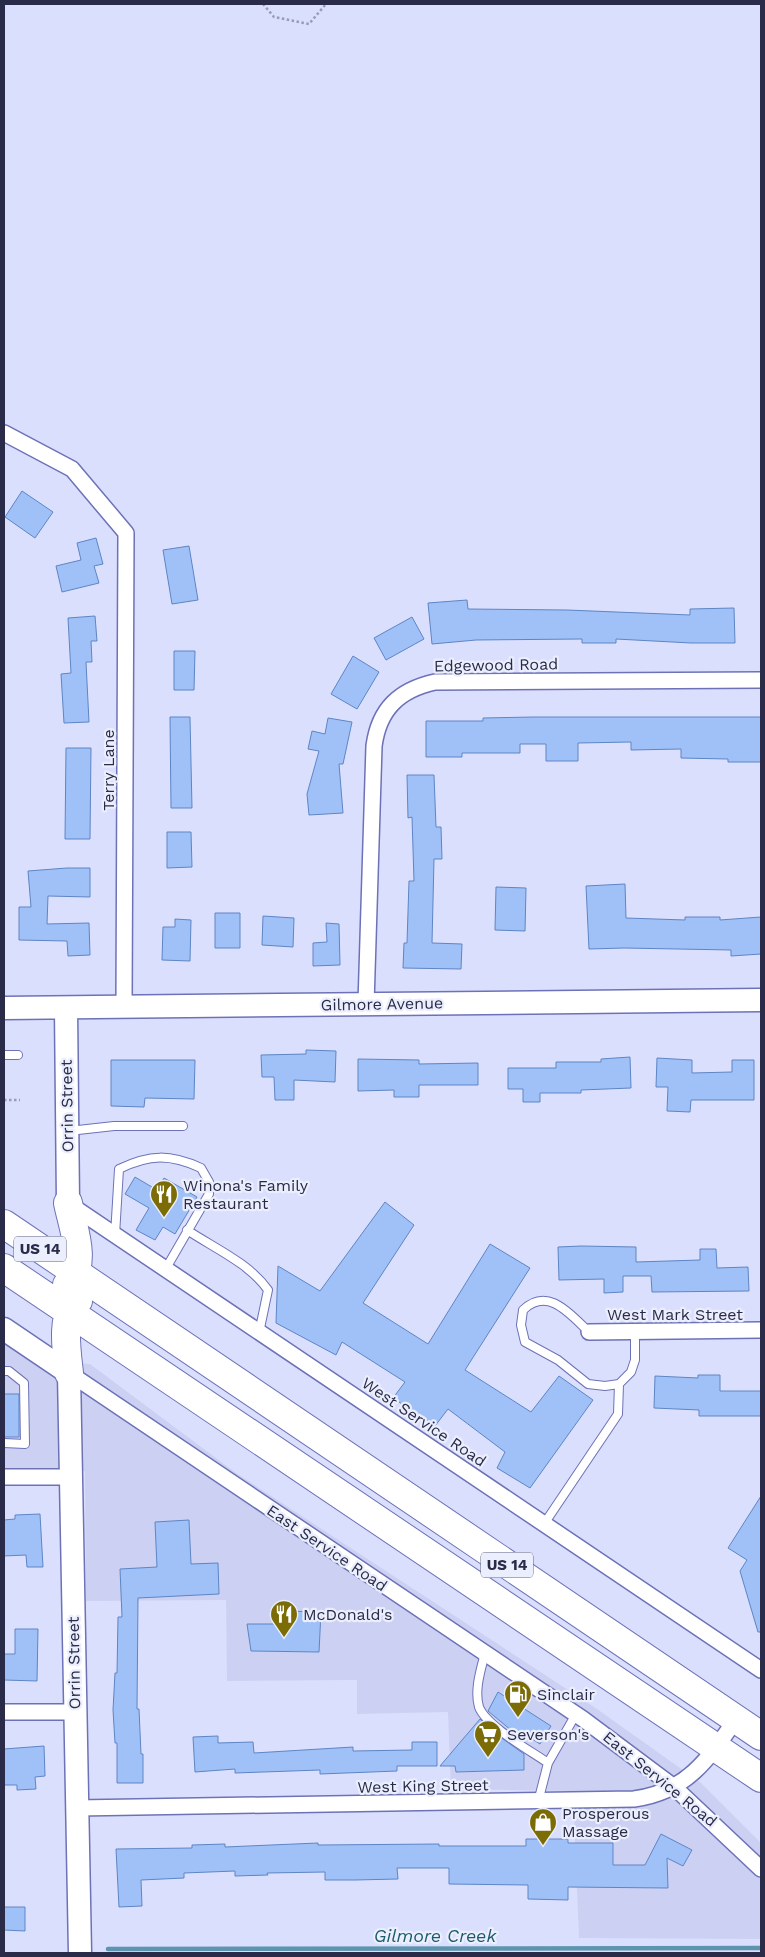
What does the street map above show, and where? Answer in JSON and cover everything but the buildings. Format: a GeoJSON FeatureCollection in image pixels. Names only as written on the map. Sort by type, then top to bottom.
{"type":"FeatureCollection","features":[{"type":"Feature","properties":{"kind":"highway"},"geometry":{"type":"LineString","coordinates":[[27,1240],[37,1242],[52,1236],[64,1220],[68,1203]]}},
{"type":"Feature","properties":{"kind":"highway"},"geometry":{"type":"LineString","coordinates":[[14,1275],[47,1288],[61,1288],[76,1273],[78,1250],[68,1203]]}},
{"type":"Feature","properties":{"kind":"highway","name":"US 14"},"geometry":{"type":"LineString","coordinates":[[4,1224],[736,1719]]}},
{"type":"Feature","properties":{"kind":"highway","name":"US 14"},"geometry":{"type":"LineString","coordinates":[[14,1275],[761,1778]]}},
{"type":"Feature","properties":{"kind":"highway"},"geometry":{"type":"LineString","coordinates":[[69,1373],[67,1345],[68,1313],[76,1301],[83,1299],[119,1303]]}},
{"type":"Feature","properties":{"kind":"highway"},"geometry":{"type":"LineString","coordinates":[[69,1373],[75,1361],[88,1347],[105,1346],[127,1352]]}},
{"type":"Feature","properties":{"kind":"highway"},"geometry":{"type":"LineString","coordinates":[[435,1559],[447,1564],[462,1566],[477,1562],[487,1551]]}},
{"type":"Feature","properties":{"kind":"highway"},"geometry":{"type":"LineString","coordinates":[[736,1719],[761,1736]]}},
{"type":"Feature","properties":{"kind":"street","name":"Terry Lane"},"geometry":{"type":"LineString","coordinates":[[4,433],[72,469],[126,534],[124,1007]]}},
{"type":"Feature","properties":{"kind":"street","name":"Edgewood Road"},"geometry":{"type":"LineString","coordinates":[[366,1004],[374,746],[376,731],[383,715],[397,698],[416,686],[435,682],[761,680]]}},
{"type":"Feature","properties":{"kind":"street","name":"Gilmore Avenue"},"geometry":{"type":"LineString","coordinates":[[4,1008],[761,1000]]}},
{"type":"Feature","properties":{"kind":"street","name":"Orrin Street"},"geometry":{"type":"LineString","coordinates":[[66,1008],[68,1203]]}},
{"type":"Feature","properties":{"kind":"street","name":"West Service Road"},"geometry":{"type":"LineString","coordinates":[[68,1203],[761,1670]]}},
{"type":"Feature","properties":{"kind":"street","name":"East Service Road"},"geometry":{"type":"LineString","coordinates":[[4,1329],[576,1714],[674,1787],[761,1869]]}},
{"type":"Feature","properties":{"kind":"street","name":"West Mark Street"},"geometry":{"type":"LineString","coordinates":[[588,1332],[761,1330]]}},
{"type":"Feature","properties":{"kind":"street","name":"Orrin Street"},"geometry":{"type":"LineString","coordinates":[[69,1373],[80,1953]]}},
{"type":"Feature","properties":{"kind":"street"},"geometry":{"type":"LineString","coordinates":[[4,1477],[71,1477]]}},
{"type":"Feature","properties":{"kind":"street"},"geometry":{"type":"LineString","coordinates":[[4,1712],[74,1712]]}},
{"type":"Feature","properties":{"kind":"street","name":"West King Street"},"geometry":{"type":"LineString","coordinates":[[77,1808],[634,1799],[659,1794],[674,1787],[694,1773],[716,1748],[736,1719]]}},
{"type":"Feature","properties":{"kind":"lane"},"geometry":{"type":"LineString","coordinates":[[4,1055],[18,1055]]}},
{"type":"Feature","properties":{"kind":"lane"},"geometry":{"type":"LineString","coordinates":[[67,1131],[114,1126],[183,1126]]}},
{"type":"Feature","properties":{"kind":"lane"},"geometry":{"type":"LineString","coordinates":[[115,1235],[119,1169],[137,1160],[167,1156],[201,1168],[209,1182],[209,1194],[165,1270]]}},
{"type":"Feature","properties":{"kind":"lane"},"geometry":{"type":"LineString","coordinates":[[187,1230],[245,1267],[260,1279],[268,1290],[259,1333]]}},
{"type":"Feature","properties":{"kind":"lane"},"geometry":{"type":"LineString","coordinates":[[588,1332],[561,1306],[542,1300],[530,1302],[523,1310],[521,1325],[524,1342],[558,1360],[588,1384],[605,1386],[619,1384],[631,1372],[636,1360],[635,1332]]}},
{"type":"Feature","properties":{"kind":"lane"},"geometry":{"type":"LineString","coordinates":[[4,1371],[9,1371],[24,1383],[25,1444],[4,1443]]}},
{"type":"Feature","properties":{"kind":"lane"},"geometry":{"type":"LineString","coordinates":[[544,1524],[618,1414],[619,1384]]}},
{"type":"Feature","properties":{"kind":"lane"},"geometry":{"type":"LineString","coordinates":[[485,1653],[478,1682],[479,1706],[488,1720],[548,1763]]}},
{"type":"Feature","properties":{"kind":"lane"},"geometry":{"type":"LineString","coordinates":[[538,1802],[548,1763],[576,1714]]}},
{"type":"Feature","properties":{"kind":"path"},"geometry":{"type":"LineString","coordinates":[[263,4],[274,17],[309,24],[326,4]]}},
{"type":"Feature","properties":{"kind":"path"},"geometry":{"type":"LineString","coordinates":[[4,1100],[20,1100]]}},
{"type":"Feature","properties":{"kind":"shaded area"},"geometry":{"type":"Polygon","coordinates":[[[4,1323],[60,1362],[90,1364],[236,1473],[597,1709],[701,1783],[761,1843],[761,1939],[579,1938],[573,1791],[451,1789],[448,1712],[357,1714],[357,1680],[227,1681],[226,1600],[86,1601],[85,1471],[4,1471],[4,1323]]]}},
{"type":"Feature","properties":{"kind":"waterway","name":"Gilmore Creek"},"geometry":{"type":"LineString","coordinates":[[108,1949],[761,1948]]}},
{"type":"Feature","properties":{"kind":"place","name":"Winona's Family Restaurant"},"geometry":{"type":"Point","coordinates":[164,1218]}},
{"type":"Feature","properties":{"kind":"place","name":"McDonald's"},"geometry":{"type":"Point","coordinates":[284,1638]}},
{"type":"Feature","properties":{"kind":"place","name":"Sinclair"},"geometry":{"type":"Point","coordinates":[518,1718]}},
{"type":"Feature","properties":{"kind":"place","name":"Severson's"},"geometry":{"type":"Point","coordinates":[488,1758]}},
{"type":"Feature","properties":{"kind":"place","name":"Prosperous Massage"},"geometry":{"type":"Point","coordinates":[543,1846]}}]}
